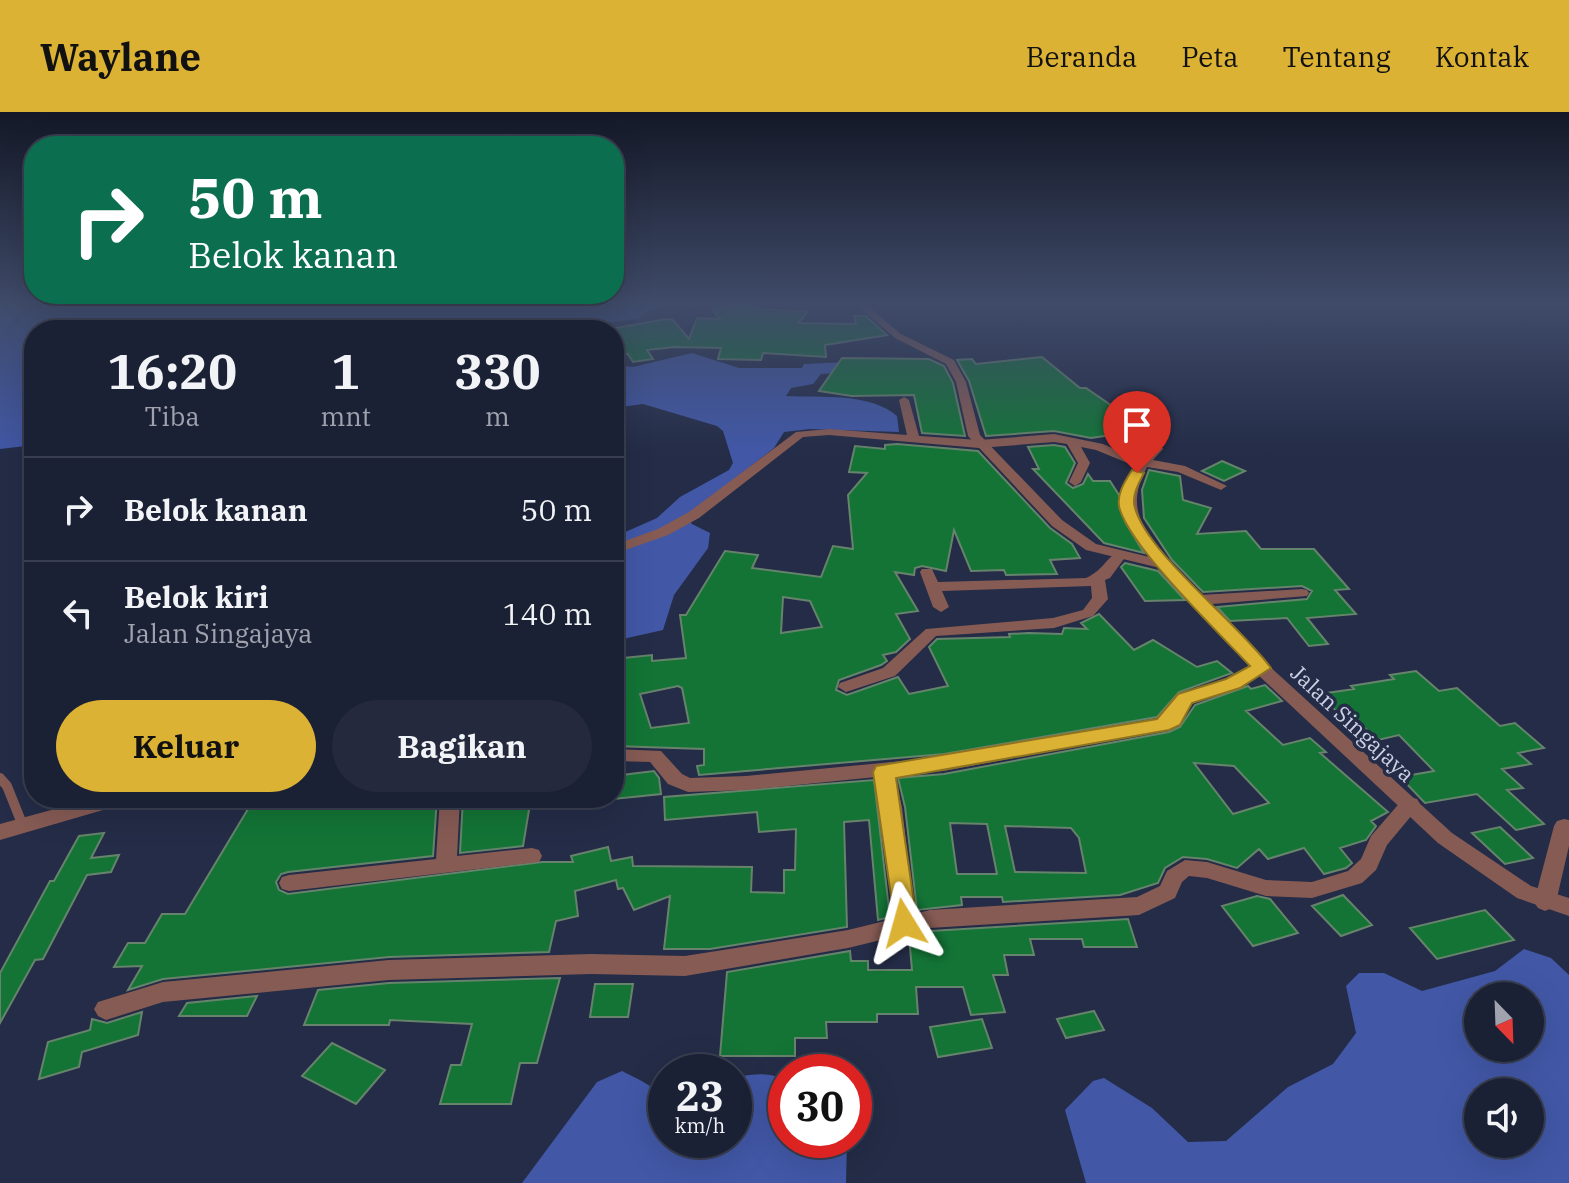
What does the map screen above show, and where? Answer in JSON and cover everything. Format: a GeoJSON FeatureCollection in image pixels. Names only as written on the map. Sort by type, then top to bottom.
{"type":"FeatureCollection","features":[{"type":"Feature","properties":{"kind":"street"},"geometry":{"type":"LineString","coordinates":[[932,353],[950,362],[961,382],[970,426],[979,444],[1057,523],[1091,547],[1165,565]]}},
{"type":"Feature","properties":{"kind":"street"},"geometry":{"type":"LineString","coordinates":[[904,400],[914,439]]}},
{"type":"Feature","properties":{"kind":"street"},"geometry":{"type":"LineString","coordinates":[[1145,464],[1157,449],[1147,431]]}},
{"type":"Feature","properties":{"kind":"street"},"geometry":{"type":"LineString","coordinates":[[624,546],[663,532],[694,515],[796,435],[829,432],[979,444],[1042,438],[1071,440],[1145,464],[1181,469],[1221,486]]}},
{"type":"Feature","properties":{"kind":"street"},"geometry":{"type":"LineString","coordinates":[[1071,440],[1084,463],[1075,482]]}},
{"type":"Feature","properties":{"kind":"street","name":"Jalan Singajaya"},"geometry":{"type":"LineString","coordinates":[[1145,464],[1129,489],[1127,509],[1165,565],[1261,668],[1445,838],[1504,880],[1545,902],[1569,907]]}},
{"type":"Feature","properties":{"kind":"street"},"geometry":{"type":"LineString","coordinates":[[933,587],[1098,580],[1119,556]]}},
{"type":"Feature","properties":{"kind":"street"},"geometry":{"type":"LineString","coordinates":[[927,572],[941,607]]}},
{"type":"Feature","properties":{"kind":"street"},"geometry":{"type":"LineString","coordinates":[[846,687],[889,672],[932,632],[1054,623],[1088,613],[1100,599],[1098,580]]}},
{"type":"Feature","properties":{"kind":"street"},"geometry":{"type":"LineString","coordinates":[[1200,600],[1302,593]]}},
{"type":"Feature","properties":{"kind":"street"},"geometry":{"type":"LineString","coordinates":[[624,755],[655,756],[675,779],[688,785],[884,772],[944,764],[1162,725],[1173,720],[1173,713],[1185,699],[1233,683],[1261,668]]}},
{"type":"Feature","properties":{"kind":"street"},"geometry":{"type":"LineString","coordinates":[[884,772],[892,807],[904,923]]}},
{"type":"Feature","properties":{"kind":"street"},"geometry":{"type":"LineString","coordinates":[[106,1009],[163,992],[389,970],[591,964],[685,966],[848,939],[904,923],[1139,906],[1168,892],[1174,877],[1185,868],[1207,870],[1266,888],[1312,890],[1355,877],[1369,864],[1378,841],[1410,804]]}},
{"type":"Feature","properties":{"kind":"street"},"geometry":{"type":"LineString","coordinates":[[0,832],[85,808]]}},
{"type":"Feature","properties":{"kind":"street"},"geometry":{"type":"LineString","coordinates":[[446,863],[449,808]]}},
{"type":"Feature","properties":{"kind":"street"},"geometry":{"type":"LineString","coordinates":[[1545,902],[1564,826]]}},
{"type":"Feature","properties":{"kind":"street"},"geometry":{"type":"LineString","coordinates":[[289,883],[446,863],[532,856]]}},
{"type":"Feature","properties":{"kind":"lane"},"geometry":{"type":"LineString","coordinates":[[0,778],[7,786],[23,826]]}},
{"type":"Feature","properties":{"kind":"shaded area"},"geometry":{"type":"Polygon","coordinates":[[[0,353],[24,353],[24,446],[0,449],[0,353]]]}},
{"type":"Feature","properties":{"kind":"shaded area"},"geometry":{"type":"Polygon","coordinates":[[[692,353],[739,368],[802,368],[804,364],[847,362],[847,372],[821,374],[813,384],[791,388],[786,396],[844,398],[873,403],[897,416],[899,432],[810,429],[784,432],[774,448],[687,516],[692,524],[710,533],[708,548],[674,595],[663,630],[624,639],[624,533],[657,518],[680,497],[729,470],[733,463],[723,431],[717,426],[643,404],[624,407],[624,365],[633,367],[692,353]]]}},
{"type":"Feature","properties":{"kind":"shaded area"},"geometry":{"type":"Polygon","coordinates":[[[1524,949],[1551,958],[1569,975],[1569,1183],[1086,1183],[1065,1110],[1093,1081],[1104,1078],[1152,1108],[1188,1142],[1226,1141],[1288,1087],[1333,1064],[1356,1033],[1346,986],[1359,973],[1384,973],[1422,991],[1495,971],[1524,949]]]}},
{"type":"Feature","properties":{"kind":"shaded area"},"geometry":{"type":"Polygon","coordinates":[[[622,1071],[648,1085],[648,1158],[752,1158],[752,1075],[768,1075],[768,1158],[847,1158],[846,1183],[522,1183],[597,1082],[622,1071]]]}},
{"type":"Feature","properties":{"kind":"building"},"geometry":{"type":"Polygon","coordinates":[[[624,353],[649,353],[653,359],[633,362],[624,353]]]}},
{"type":"Feature","properties":{"kind":"building"},"geometry":{"type":"Polygon","coordinates":[[[720,353],[826,353],[826,357],[763,353],[761,360],[718,359],[720,353]]]}},
{"type":"Feature","properties":{"kind":"building"},"geometry":{"type":"Polygon","coordinates":[[[1042,357],[1080,388],[1086,388],[1131,419],[1126,420],[1139,429],[1124,432],[1140,455],[1118,447],[1111,435],[1091,438],[1054,431],[986,436],[969,381],[957,360],[972,359],[976,364],[1042,357]]]}},
{"type":"Feature","properties":{"kind":"building"},"geometry":{"type":"Polygon","coordinates":[[[842,358],[929,359],[944,366],[953,383],[965,436],[922,433],[914,395],[852,396],[819,391],[842,358]]]}},
{"type":"Feature","properties":{"kind":"building"},"geometry":{"type":"Polygon","coordinates":[[[897,444],[978,451],[1050,528],[1072,544],[1080,558],[1050,560],[1057,574],[1006,575],[1004,570],[971,571],[954,530],[946,571],[922,566],[915,568],[914,575],[895,572],[918,611],[896,614],[910,639],[896,652],[883,655],[887,661],[881,665],[839,680],[836,690],[847,695],[898,677],[909,694],[948,686],[929,647],[937,639],[1062,634],[1064,628],[1087,629],[1081,623],[1099,614],[1134,650],[1153,640],[1197,667],[1217,661],[1232,673],[1179,692],[1157,717],[944,754],[699,775],[697,766],[704,765],[704,749],[624,746],[624,658],[652,655],[652,661],[686,658],[680,615],[686,615],[725,551],[758,555],[752,568],[821,577],[833,546],[853,549],[848,495],[867,473],[849,472],[855,446],[885,449],[885,445],[897,444]],[[783,597],[781,633],[822,627],[810,601],[783,597]],[[678,686],[640,694],[651,728],[689,723],[682,688],[678,686]]]}},
{"type":"Feature","properties":{"kind":"building"},"geometry":{"type":"Polygon","coordinates":[[[1028,447],[1065,447],[1075,463],[1066,483],[1073,488],[1083,484],[1088,474],[1093,481],[1110,481],[1121,498],[1125,522],[1144,553],[1104,543],[1033,469],[1039,469],[1028,447]]]}},
{"type":"Feature","properties":{"kind":"building"},"geometry":{"type":"Polygon","coordinates":[[[1222,461],[1245,471],[1224,481],[1202,471],[1222,461]]]}},
{"type":"Feature","properties":{"kind":"building"},"geometry":{"type":"Polygon","coordinates":[[[1149,470],[1180,476],[1183,500],[1211,508],[1197,534],[1246,531],[1261,549],[1314,549],[1349,589],[1335,590],[1356,614],[1307,618],[1328,644],[1309,646],[1287,618],[1230,621],[1217,607],[1307,599],[1312,591],[1302,586],[1203,592],[1172,560],[1144,518],[1142,490],[1149,470]]]}},
{"type":"Feature","properties":{"kind":"building"},"geometry":{"type":"Polygon","coordinates":[[[1125,563],[1158,571],[1185,600],[1145,601],[1121,567],[1125,563]]]}},
{"type":"Feature","properties":{"kind":"building"},"geometry":{"type":"Polygon","coordinates":[[[1416,671],[1439,691],[1457,688],[1500,726],[1515,723],[1544,748],[1518,753],[1531,764],[1502,769],[1523,788],[1507,790],[1544,824],[1516,830],[1477,794],[1425,803],[1400,777],[1434,771],[1399,735],[1378,740],[1353,717],[1343,718],[1320,694],[1354,689],[1351,686],[1394,679],[1390,675],[1416,671]]]}},
{"type":"Feature","properties":{"kind":"building"},"geometry":{"type":"Polygon","coordinates":[[[1265,685],[1282,701],[1246,711],[1283,745],[1310,738],[1326,752],[1320,753],[1388,812],[1371,821],[1376,826],[1366,840],[1340,848],[1352,863],[1346,868],[1324,874],[1304,848],[1268,859],[1259,849],[1237,868],[1207,859],[1183,857],[1165,868],[1158,883],[1120,895],[1003,902],[1002,897],[961,897],[962,905],[917,910],[905,807],[898,778],[944,774],[1169,732],[1180,727],[1195,705],[1248,686],[1251,689],[1265,685]],[[1194,763],[1233,814],[1269,803],[1234,766],[1194,763]],[[950,823],[957,874],[997,874],[987,824],[950,823]],[[1005,826],[1015,872],[1086,873],[1079,838],[1071,828],[1005,826]]]}},
{"type":"Feature","properties":{"kind":"building"},"geometry":{"type":"Polygon","coordinates":[[[654,771],[659,778],[661,794],[624,798],[624,775],[654,771]]]}},
{"type":"Feature","properties":{"kind":"building"},"geometry":{"type":"Polygon","coordinates":[[[874,780],[890,917],[878,920],[869,820],[844,822],[847,927],[710,949],[664,949],[670,896],[634,910],[623,888],[618,889],[616,880],[575,891],[578,916],[556,921],[549,952],[389,957],[163,979],[128,990],[142,966],[114,967],[128,943],[145,943],[162,914],[185,914],[248,809],[436,808],[433,856],[288,872],[281,874],[276,882],[279,890],[288,894],[542,862],[573,862],[571,856],[608,847],[611,861],[632,857],[633,866],[752,867],[751,892],[784,893],[784,870],[795,870],[796,829],[759,832],[757,812],[665,820],[664,797],[874,780]]]}},
{"type":"Feature","properties":{"kind":"building"},"geometry":{"type":"Polygon","coordinates":[[[462,808],[529,808],[523,846],[460,853],[462,808]]]}},
{"type":"Feature","properties":{"kind":"building"},"geometry":{"type":"Polygon","coordinates":[[[1500,827],[1533,858],[1505,864],[1472,833],[1500,827]]]}},
{"type":"Feature","properties":{"kind":"building"},"geometry":{"type":"Polygon","coordinates":[[[104,833],[91,858],[119,855],[111,872],[87,875],[43,959],[35,960],[0,1023],[0,973],[50,881],[54,881],[79,836],[104,833]]]}},
{"type":"Feature","properties":{"kind":"building"},"geometry":{"type":"Polygon","coordinates":[[[1343,895],[1372,925],[1341,936],[1312,906],[1343,895]]]}},
{"type":"Feature","properties":{"kind":"building"},"geometry":{"type":"Polygon","coordinates":[[[1257,896],[1270,899],[1298,933],[1253,946],[1222,906],[1257,896]]]}},
{"type":"Feature","properties":{"kind":"building"},"geometry":{"type":"Polygon","coordinates":[[[1485,910],[1514,940],[1437,959],[1410,928],[1485,910]]]}},
{"type":"Feature","properties":{"kind":"building"},"geometry":{"type":"Polygon","coordinates":[[[1128,919],[1137,947],[1084,947],[1082,939],[1030,939],[1034,955],[1004,955],[1008,975],[993,975],[1005,1012],[971,1015],[963,987],[916,987],[918,1014],[877,1014],[877,1022],[826,1022],[827,1038],[795,1038],[795,1054],[720,1054],[727,972],[850,951],[851,961],[868,961],[868,970],[912,970],[909,936],[930,931],[1128,919]]]}},
{"type":"Feature","properties":{"kind":"building"},"geometry":{"type":"Polygon","coordinates":[[[560,978],[537,1063],[520,1063],[511,1104],[440,1104],[451,1065],[461,1065],[472,1024],[390,1020],[389,1025],[304,1025],[318,990],[389,983],[560,978]]]}},
{"type":"Feature","properties":{"kind":"building"},"geometry":{"type":"Polygon","coordinates":[[[595,984],[633,984],[628,1017],[590,1017],[595,984]]]}},
{"type":"Feature","properties":{"kind":"building"},"geometry":{"type":"Polygon","coordinates":[[[257,996],[247,1016],[179,1016],[187,1003],[257,996]]]}},
{"type":"Feature","properties":{"kind":"building"},"geometry":{"type":"Polygon","coordinates":[[[1094,1011],[1104,1030],[1066,1038],[1057,1019],[1094,1011]]]}},
{"type":"Feature","properties":{"kind":"building"},"geometry":{"type":"Polygon","coordinates":[[[142,1012],[138,1035],[82,1052],[79,1067],[39,1079],[48,1042],[90,1030],[92,1019],[107,1023],[142,1012]]]}},
{"type":"Feature","properties":{"kind":"building"},"geometry":{"type":"Polygon","coordinates":[[[982,1019],[992,1048],[938,1057],[930,1027],[982,1019]]]}},
{"type":"Feature","properties":{"kind":"building"},"geometry":{"type":"Polygon","coordinates":[[[332,1043],[385,1070],[356,1104],[302,1076],[332,1043]]]}},
{"type":"Feature","properties":{"kind":"route"},"geometry":{"type":"LineString","coordinates":[[904,923],[892,807],[884,772],[1162,725],[1173,720],[1173,713],[1185,699],[1233,683],[1261,668],[1165,565],[1134,523],[1127,509],[1126,497],[1137,473]]}}]}
